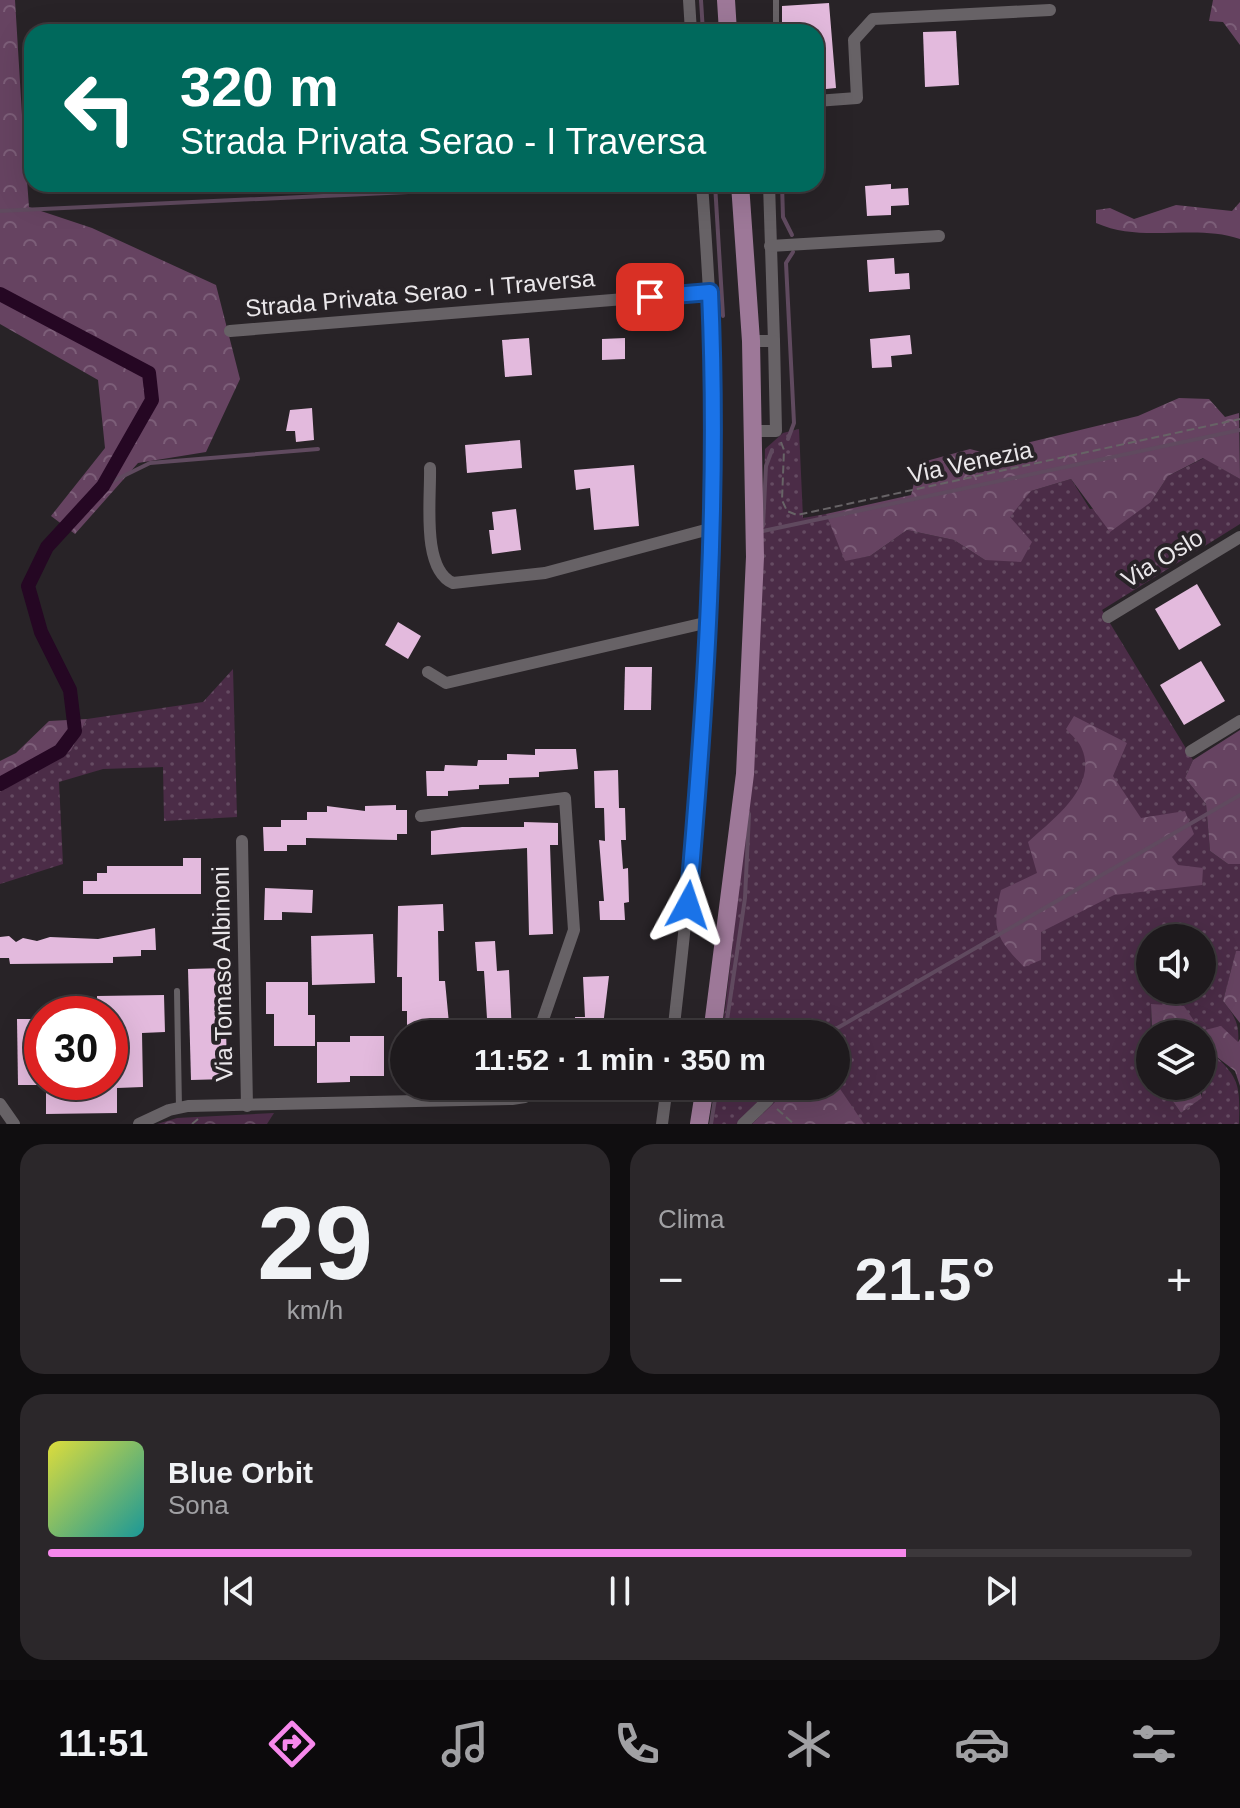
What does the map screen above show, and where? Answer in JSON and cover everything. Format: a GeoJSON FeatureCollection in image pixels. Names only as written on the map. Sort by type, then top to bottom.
{"type":"FeatureCollection","features":[{"type":"Feature","properties":{"kind":"main road"},"geometry":{"type":"LineString","coordinates":[[726,0],[728,24]]}},
{"type":"Feature","properties":{"kind":"main road"},"geometry":{"type":"LineString","coordinates":[[714,1020],[745,774],[755,557],[751,341],[741,192]]}},
{"type":"Feature","properties":{"kind":"main road"},"geometry":{"type":"LineString","coordinates":[[702,1020],[750,643]]}},
{"type":"Feature","properties":{"kind":"main road"},"geometry":{"type":"LineString","coordinates":[[689,1124],[692,1100]]}},
{"type":"Feature","properties":{"kind":"main road"},"geometry":{"type":"LineString","coordinates":[[699,1124],[703,1100]]}},
{"type":"Feature","properties":{"kind":"street"},"geometry":{"type":"LineString","coordinates":[[689,0],[690,24]]}},
{"type":"Feature","properties":{"kind":"street"},"geometry":{"type":"LineString","coordinates":[[824,100],[857,98],[854,40],[873,19],[1050,10]]}},
{"type":"Feature","properties":{"kind":"street"},"geometry":{"type":"LineString","coordinates":[[675,1020],[688,905],[713,528],[710,292],[703,192]]}},
{"type":"Feature","properties":{"kind":"street"},"geometry":{"type":"LineString","coordinates":[[754,431],[776,431],[769,192]]}},
{"type":"Feature","properties":{"kind":"street"},"geometry":{"type":"LineString","coordinates":[[770,246],[939,236]]}},
{"type":"Feature","properties":{"kind":"street","name":"Strada Privata Serao - I Traversa"},"geometry":{"type":"LineString","coordinates":[[230,331],[710,292]]}},
{"type":"Feature","properties":{"kind":"street"},"geometry":{"type":"LineString","coordinates":[[751,341],[774,341]]}},
{"type":"Feature","properties":{"kind":"street"},"geometry":{"type":"LineString","coordinates":[[430,468],[432,549],[436,568],[443,579],[453,583],[545,573],[713,528]]}},
{"type":"Feature","properties":{"kind":"street","name":"Via Oslo"},"geometry":{"type":"LineString","coordinates":[[1108,617],[1240,537]]}},
{"type":"Feature","properties":{"kind":"street"},"geometry":{"type":"LineString","coordinates":[[428,672],[446,683],[709,622]]}},
{"type":"Feature","properties":{"kind":"street"},"geometry":{"type":"LineString","coordinates":[[1191,751],[1240,721]]}},
{"type":"Feature","properties":{"kind":"street"},"geometry":{"type":"LineString","coordinates":[[421,816],[565,798],[574,930],[543,1020]]}},
{"type":"Feature","properties":{"kind":"street","name":"Via Tomaso Albinoni"},"geometry":{"type":"LineString","coordinates":[[242,841],[247,1106]]}},
{"type":"Feature","properties":{"kind":"street"},"geometry":{"type":"LineString","coordinates":[[139,1124],[179,1108],[474,1100]]}},
{"type":"Feature","properties":{"kind":"street"},"geometry":{"type":"LineString","coordinates":[[662,1124],[665,1100]]}},
{"type":"Feature","properties":{"kind":"street"},"geometry":{"type":"LineString","coordinates":[[743,1124],[768,1100]]}},
{"type":"Feature","properties":{"kind":"street"},"geometry":{"type":"LineString","coordinates":[[0,1104],[14,1124]]}},
{"type":"Feature","properties":{"kind":"lane"},"geometry":{"type":"LineString","coordinates":[[776,0],[776,24]]}},
{"type":"Feature","properties":{"kind":"lane"},"geometry":{"type":"LineString","coordinates":[[177,991],[179,1108]]}},
{"type":"Feature","properties":{"kind":"path","name":"Via Venezia"},"geometry":{"type":"LineString","coordinates":[[776,431],[784,450],[782,500],[787,511],[797,515],[1240,419]]}},
{"type":"Feature","properties":{"kind":"path"},"geometry":{"type":"LineString","coordinates":[[768,1100],[794,1124]]}},
{"type":"Feature","properties":{"kind":"green space"},"geometry":{"type":"Polygon","coordinates":[[[0,0],[15,0],[24,115],[24,192],[28,192],[29,207],[92,228],[216,285],[240,379],[206,452],[138,463],[75,534],[51,516],[105,448],[98,380],[0,324],[0,0]]]}},
{"type":"Feature","properties":{"kind":"green space"},"geometry":{"type":"Polygon","coordinates":[[[1213,0],[1240,0],[1240,45],[1223,22],[1209,21],[1213,0]]]}},
{"type":"Feature","properties":{"kind":"green space"},"geometry":{"type":"Polygon","coordinates":[[[1240,202],[1240,239],[1204,233],[1132,232],[1096,223],[1096,210],[1110,208],[1134,219],[1176,205],[1232,211],[1240,202]]]}},
{"type":"Feature","properties":{"kind":"green space"},"geometry":{"type":"Polygon","coordinates":[[[1179,398],[1209,399],[1225,417],[1239,413],[1240,479],[1203,458],[1168,476],[1151,502],[1110,532],[1071,479],[1031,491],[1010,517],[1032,542],[1021,562],[985,560],[954,540],[907,530],[870,556],[845,561],[826,514],[911,495],[919,463],[970,449],[985,453],[1138,416],[1179,398]]]}},
{"type":"Feature","properties":{"kind":"green space"},"geometry":{"type":"Polygon","coordinates":[[[799,429],[803,518],[826,514],[846,560],[870,556],[907,530],[954,540],[985,560],[1009,517],[1031,491],[1071,479],[1090,509],[1151,502],[1168,476],[1204,458],[1240,479],[1240,524],[1102,610],[1193,760],[1185,778],[1206,804],[1210,851],[1228,864],[1240,864],[1240,951],[1236,952],[1223,1001],[1235,1020],[1238,1043],[1216,1036],[1216,1020],[1181,1020],[1151,1004],[1151,1020],[1136,1020],[1136,1100],[1172,1100],[1181,1113],[1199,1100],[1216,1100],[1216,1057],[1229,1070],[1236,1084],[1239,1124],[711,1124],[714,1100],[850,1100],[850,1020],[724,1020],[751,742],[765,449],[783,433],[799,429]]]}},
{"type":"Feature","properties":{"kind":"green space"},"geometry":{"type":"Polygon","coordinates":[[[233,669],[237,817],[164,821],[163,767],[103,769],[59,782],[63,864],[0,884],[0,792],[71,751],[87,719],[203,702],[233,669]]]}},
{"type":"Feature","properties":{"kind":"green space"},"geometry":{"type":"Polygon","coordinates":[[[1074,716],[1127,743],[1113,776],[1141,818],[1185,811],[1194,834],[1172,857],[1178,865],[1203,868],[1202,885],[1114,895],[1041,932],[1041,960],[1024,967],[998,932],[998,903],[1001,890],[1037,873],[1028,842],[1070,802],[1084,776],[1082,749],[1066,729],[1074,716]]]}},
{"type":"Feature","properties":{"kind":"green space"},"geometry":{"type":"Polygon","coordinates":[[[87,719],[71,751],[0,792],[0,761],[16,753],[49,721],[87,719]]]}},
{"type":"Feature","properties":{"kind":"green space"},"geometry":{"type":"Polygon","coordinates":[[[1240,730],[1240,864],[1228,864],[1210,851],[1206,804],[1185,778],[1193,760],[1240,730]]]}},
{"type":"Feature","properties":{"kind":"green space"},"geometry":{"type":"Polygon","coordinates":[[[1236,951],[1240,951],[1240,1023],[1223,1001],[1236,951]]]}},
{"type":"Feature","properties":{"kind":"green space"},"geometry":{"type":"Polygon","coordinates":[[[1151,1004],[1184,1006],[1194,1020],[1152,1020],[1151,1004]]]}},
{"type":"Feature","properties":{"kind":"green space"},"geometry":{"type":"Polygon","coordinates":[[[1221,1026],[1238,1042],[1240,1039],[1240,1086],[1235,1071],[1216,1056],[1216,1027],[1221,1026]]]}},
{"type":"Feature","properties":{"kind":"green space"},"geometry":{"type":"Polygon","coordinates":[[[777,1100],[848,1100],[864,1124],[752,1124],[777,1100]]]}},
{"type":"Feature","properties":{"kind":"green space"},"geometry":{"type":"Polygon","coordinates":[[[1172,1100],[1199,1100],[1181,1113],[1172,1100]]]}},
{"type":"Feature","properties":{"kind":"green space"},"geometry":{"type":"Polygon","coordinates":[[[274,1113],[267,1124],[157,1124],[177,1118],[274,1113]]]}},
{"type":"Feature","properties":{"kind":"building"},"geometry":{"type":"Polygon","coordinates":[[[829,3],[836,88],[824,89],[824,24],[782,24],[782,6],[829,3]]]}},
{"type":"Feature","properties":{"kind":"building"},"geometry":{"type":"Polygon","coordinates":[[[956,31],[959,85],[925,87],[923,32],[956,31]]]}},
{"type":"Feature","properties":{"kind":"building"},"geometry":{"type":"Polygon","coordinates":[[[891,184],[891,189],[908,188],[909,205],[891,206],[891,215],[867,216],[865,186],[891,184]]]}},
{"type":"Feature","properties":{"kind":"building"},"geometry":{"type":"Polygon","coordinates":[[[894,258],[895,274],[909,273],[910,289],[869,292],[867,260],[894,258]]]}},
{"type":"Feature","properties":{"kind":"building"},"geometry":{"type":"Polygon","coordinates":[[[910,335],[912,354],[891,356],[892,367],[872,368],[870,339],[910,335]]]}},
{"type":"Feature","properties":{"kind":"building"},"geometry":{"type":"Polygon","coordinates":[[[529,338],[532,375],[505,377],[502,340],[529,338]]]}},
{"type":"Feature","properties":{"kind":"building"},"geometry":{"type":"Polygon","coordinates":[[[625,338],[625,359],[602,360],[602,339],[625,338]]]}},
{"type":"Feature","properties":{"kind":"building"},"geometry":{"type":"Polygon","coordinates":[[[312,408],[314,440],[296,442],[295,431],[286,431],[290,410],[312,408]]]}},
{"type":"Feature","properties":{"kind":"building"},"geometry":{"type":"Polygon","coordinates":[[[520,440],[522,468],[467,473],[465,445],[520,440]]]}},
{"type":"Feature","properties":{"kind":"building"},"geometry":{"type":"Polygon","coordinates":[[[634,465],[639,526],[594,530],[590,488],[576,490],[574,470],[634,465]]]}},
{"type":"Feature","properties":{"kind":"building"},"geometry":{"type":"Polygon","coordinates":[[[516,509],[521,550],[492,554],[489,530],[494,530],[492,512],[516,509]]]}},
{"type":"Feature","properties":{"kind":"building"},"geometry":{"type":"Polygon","coordinates":[[[1197,584],[1221,625],[1179,650],[1155,609],[1197,584]]]}},
{"type":"Feature","properties":{"kind":"building"},"geometry":{"type":"Polygon","coordinates":[[[398,622],[421,636],[408,659],[385,645],[398,622]]]}},
{"type":"Feature","properties":{"kind":"building"},"geometry":{"type":"Polygon","coordinates":[[[1201,661],[1225,701],[1184,725],[1160,685],[1201,661]]]}},
{"type":"Feature","properties":{"kind":"building"},"geometry":{"type":"Polygon","coordinates":[[[625,667],[652,667],[651,710],[624,710],[625,667]]]}},
{"type":"Feature","properties":{"kind":"building"},"geometry":{"type":"Polygon","coordinates":[[[535,749],[576,749],[578,769],[539,772],[539,777],[509,778],[509,784],[479,785],[479,789],[448,791],[448,796],[427,796],[426,771],[444,771],[445,765],[477,766],[478,760],[507,760],[507,754],[535,755],[535,749]]]}},
{"type":"Feature","properties":{"kind":"building"},"geometry":{"type":"Polygon","coordinates":[[[618,770],[619,808],[625,808],[626,840],[621,840],[623,869],[628,868],[629,902],[624,903],[625,920],[600,920],[599,901],[604,901],[599,840],[605,841],[604,808],[595,808],[594,771],[618,770]]]}},
{"type":"Feature","properties":{"kind":"building"},"geometry":{"type":"Polygon","coordinates":[[[396,805],[396,810],[407,810],[407,834],[397,834],[397,840],[306,838],[306,845],[287,845],[287,851],[264,851],[263,827],[281,827],[281,820],[307,820],[307,812],[327,812],[327,806],[365,811],[365,806],[396,805]]]}},
{"type":"Feature","properties":{"kind":"building"},"geometry":{"type":"Polygon","coordinates":[[[524,822],[558,823],[558,845],[550,845],[553,934],[529,935],[527,848],[431,855],[431,831],[462,827],[524,827],[524,822]]]}},
{"type":"Feature","properties":{"kind":"building"},"geometry":{"type":"Polygon","coordinates":[[[183,858],[201,858],[201,894],[83,894],[83,881],[97,881],[97,873],[107,873],[107,866],[183,866],[183,858]]]}},
{"type":"Feature","properties":{"kind":"building"},"geometry":{"type":"Polygon","coordinates":[[[265,888],[313,890],[312,913],[282,912],[282,920],[264,920],[265,888]]]}},
{"type":"Feature","properties":{"kind":"building"},"geometry":{"type":"Polygon","coordinates":[[[443,904],[444,931],[438,931],[439,981],[445,981],[449,1020],[407,1020],[407,1011],[402,1011],[402,977],[397,977],[398,906],[443,904]]]}},
{"type":"Feature","properties":{"kind":"building"},"geometry":{"type":"Polygon","coordinates":[[[155,928],[156,950],[141,950],[141,956],[113,957],[113,963],[10,964],[9,958],[0,958],[0,937],[9,936],[16,942],[23,938],[37,941],[50,937],[98,939],[155,928]]]}},
{"type":"Feature","properties":{"kind":"building"},"geometry":{"type":"Polygon","coordinates":[[[373,934],[375,983],[312,985],[311,936],[373,934]]]}},
{"type":"Feature","properties":{"kind":"building"},"geometry":{"type":"Polygon","coordinates":[[[495,941],[497,971],[509,970],[511,1020],[487,1020],[484,971],[477,971],[475,942],[495,941]]]}},
{"type":"Feature","properties":{"kind":"building"},"geometry":{"type":"Polygon","coordinates":[[[225,968],[227,1079],[191,1080],[188,969],[225,968]]]}},
{"type":"Feature","properties":{"kind":"building"},"geometry":{"type":"Polygon","coordinates":[[[609,976],[604,1020],[575,1020],[575,1017],[585,1017],[583,977],[609,976]]]}},
{"type":"Feature","properties":{"kind":"building"},"geometry":{"type":"Polygon","coordinates":[[[266,982],[308,982],[308,1015],[315,1015],[315,1046],[274,1046],[274,1014],[266,1014],[266,982]]]}},
{"type":"Feature","properties":{"kind":"building"},"geometry":{"type":"Polygon","coordinates":[[[164,995],[165,1032],[142,1033],[143,1087],[128,1088],[128,996],[97,996],[164,995]]]}},
{"type":"Feature","properties":{"kind":"building"},"geometry":{"type":"Polygon","coordinates":[[[17,1019],[24,1019],[24,1085],[18,1085],[17,1019]]]}},
{"type":"Feature","properties":{"kind":"building"},"geometry":{"type":"Polygon","coordinates":[[[350,1036],[384,1036],[384,1076],[350,1076],[350,1082],[317,1083],[317,1042],[350,1042],[350,1036]]]}},
{"type":"Feature","properties":{"kind":"building"},"geometry":{"type":"Polygon","coordinates":[[[46,1100],[117,1100],[117,1113],[46,1114],[46,1100]]]}},
{"type":"Feature","properties":{"kind":"waterway"},"geometry":{"type":"LineString","coordinates":[[701,0],[702,24]]}},
{"type":"Feature","properties":{"kind":"waterway"},"geometry":{"type":"LineString","coordinates":[[0,211],[409,192]]}},
{"type":"Feature","properties":{"kind":"waterway"},"geometry":{"type":"LineString","coordinates":[[715,192],[723,316]]}},
{"type":"Feature","properties":{"kind":"waterway"},"geometry":{"type":"LineString","coordinates":[[782,192],[783,217],[792,235]]}},
{"type":"Feature","properties":{"kind":"waterway"},"geometry":{"type":"LineString","coordinates":[[788,439],[794,423],[786,263],[793,252]]}},
{"type":"Feature","properties":{"kind":"waterway"},"geometry":{"type":"LineString","coordinates":[[0,294],[149,373],[152,400],[103,486],[47,547],[28,586],[41,632],[70,690],[75,731],[60,751],[0,784]]}},
{"type":"Feature","properties":{"kind":"waterway"},"geometry":{"type":"LineString","coordinates":[[763,531],[1240,430]]}},
{"type":"Feature","properties":{"kind":"waterway"},"geometry":{"type":"LineString","coordinates":[[103,486],[150,463],[318,449]]}},
{"type":"Feature","properties":{"kind":"waterway"},"geometry":{"type":"LineString","coordinates":[[763,526],[766,466],[772,450]]}},
{"type":"Feature","properties":{"kind":"waterway"},"geometry":{"type":"LineString","coordinates":[[850,1021],[1240,795]]}},
{"type":"Feature","properties":{"kind":"waterway"},"geometry":{"type":"LineString","coordinates":[[727,1020],[745,898],[749,814]]}},
{"type":"Feature","properties":{"kind":"waterway"},"geometry":{"type":"LineString","coordinates":[[711,1124],[715,1100]]}},
{"type":"Feature","properties":{"kind":"route"},"geometry":{"type":"LineString","coordinates":[[650,297],[710,292],[713,555],[688,905]]}}]}
